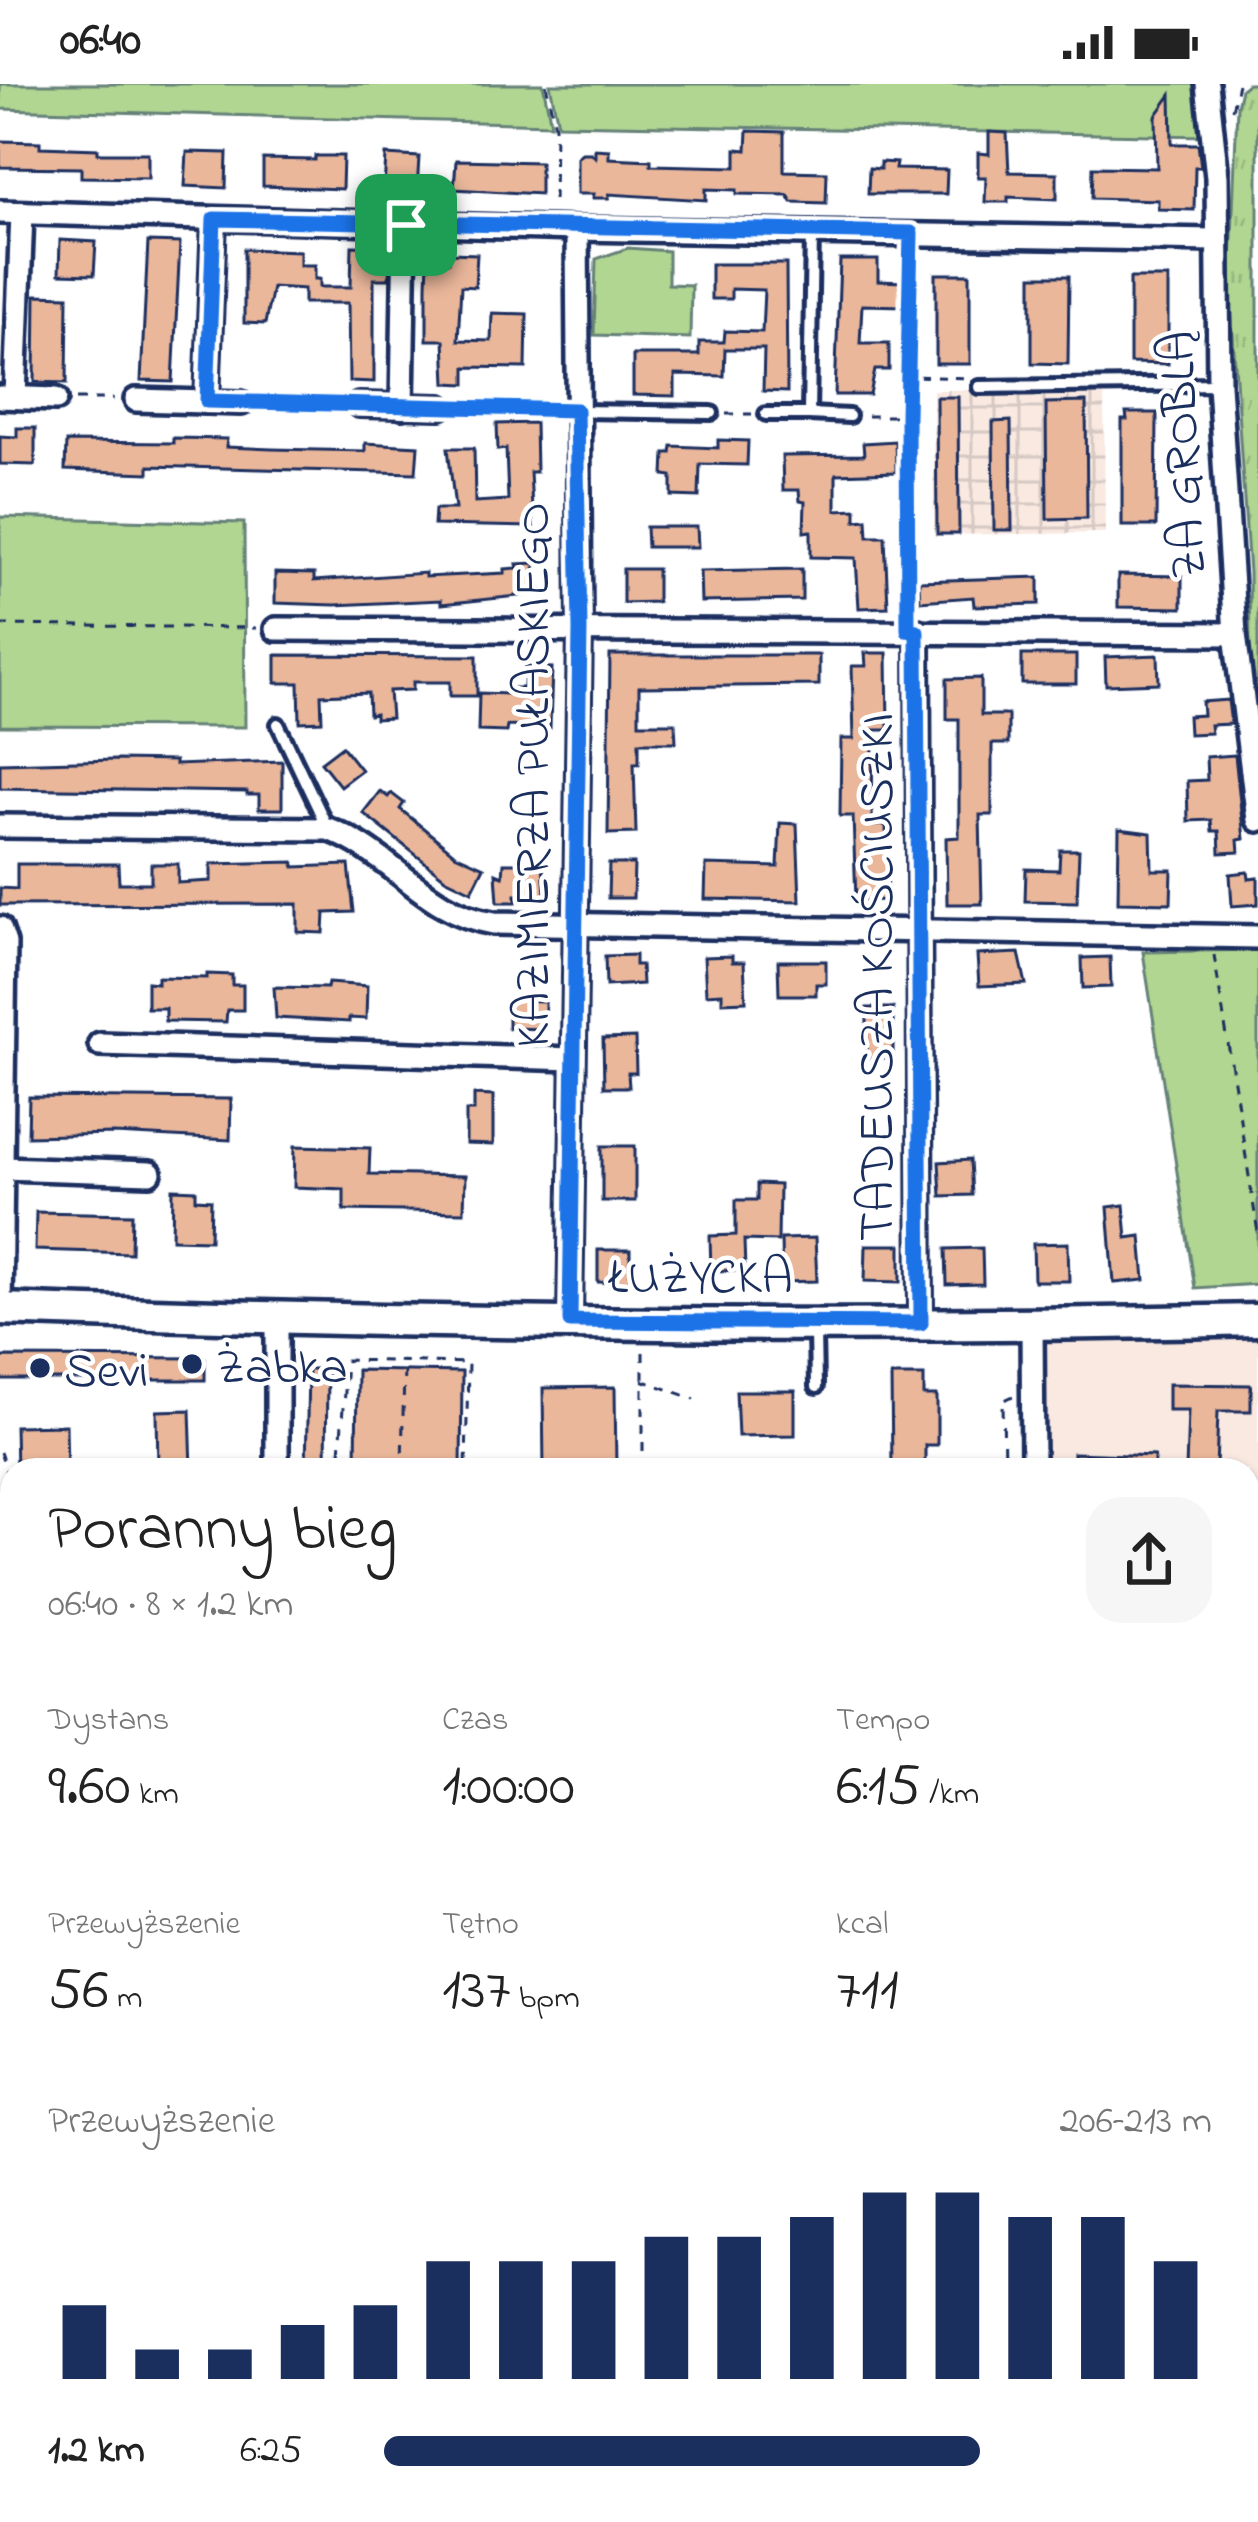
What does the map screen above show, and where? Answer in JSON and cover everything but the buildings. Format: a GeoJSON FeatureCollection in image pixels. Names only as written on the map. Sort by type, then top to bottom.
{"type":"FeatureCollection","features":[{"type":"Feature","properties":{"kind":"street","name":"ZA GROBLĄ"},"geometry":{"type":"LineString","coordinates":[[1208,84],[1215,146],[1219,384],[1235,634],[1258,820]]}},
{"type":"Feature","properties":{"kind":"street"},"geometry":{"type":"LineString","coordinates":[[56,398],[8,397],[11,213],[1215,240]]}},
{"type":"Feature","properties":{"kind":"street"},"geometry":{"type":"LineString","coordinates":[[207,401],[214,219]]}},
{"type":"Feature","properties":{"kind":"street"},"geometry":{"type":"LineString","coordinates":[[402,407],[406,225]]}},
{"type":"Feature","properties":{"kind":"street","name":"KAZIMIERZA PUŁASKIEGO"},"geometry":{"type":"LineString","coordinates":[[565,228],[576,410],[580,629],[570,1321]]}},
{"type":"Feature","properties":{"kind":"street"},"geometry":{"type":"LineString","coordinates":[[136,400],[241,403]]}},
{"type":"Feature","properties":{"kind":"street"},"geometry":{"type":"LineString","coordinates":[[359,405],[440,407]]}},
{"type":"Feature","properties":{"kind":"street"},"geometry":{"type":"LineString","coordinates":[[276,629],[1235,634]]}},
{"type":"Feature","properties":{"kind":"street","name":"TADEUSZA KOŚCIUSZKI"},"geometry":{"type":"LineString","coordinates":[[913,630],[921,1323]]}},
{"type":"Feature","properties":{"kind":"street"},"geometry":{"type":"LineString","coordinates":[[0,826],[328,830],[359,841],[462,918],[494,923],[1258,937]]}},
{"type":"Feature","properties":{"kind":"street"},"geometry":{"type":"LineString","coordinates":[[0,928],[5,943],[0,1309]]}},
{"type":"Feature","properties":{"kind":"street"},"geometry":{"type":"LineString","coordinates":[[100,1044],[573,1059]]}},
{"type":"Feature","properties":{"kind":"street"},"geometry":{"type":"LineString","coordinates":[[3,1168],[150,1173]]}},
{"type":"Feature","properties":{"kind":"street","name":"ŁUŻYCKA"},"geometry":{"type":"LineString","coordinates":[[0,1309],[570,1321],[1032,1324],[1258,1320]]}},
{"type":"Feature","properties":{"kind":"street"},"geometry":{"type":"LineString","coordinates":[[277,1318],[277,1458]]}},
{"type":"Feature","properties":{"kind":"street"},"geometry":{"type":"LineString","coordinates":[[1032,1324],[1033,1458]]}},
{"type":"Feature","properties":{"kind":"lane"},"geometry":{"type":"LineString","coordinates":[[809,415],[812,231]]}},
{"type":"Feature","properties":{"kind":"lane"},"geometry":{"type":"LineString","coordinates":[[979,387],[1219,384]]}},
{"type":"Feature","properties":{"kind":"lane"},"geometry":{"type":"LineString","coordinates":[[576,410],[712,413]]}},
{"type":"Feature","properties":{"kind":"lane"},"geometry":{"type":"LineString","coordinates":[[766,414],[849,416]]}},
{"type":"Feature","properties":{"kind":"lane"},"geometry":{"type":"LineString","coordinates":[[278,724],[328,830]]}},
{"type":"Feature","properties":{"kind":"lane"},"geometry":{"type":"LineString","coordinates":[[815,1322],[816,1387]]}},
{"type":"Feature","properties":{"kind":"path"},"geometry":{"type":"LineString","coordinates":[[547,84],[565,228]]}},
{"type":"Feature","properties":{"kind":"path"},"geometry":{"type":"LineString","coordinates":[[911,233],[907,416],[913,630]]}},
{"type":"Feature","properties":{"kind":"path"},"geometry":{"type":"LineString","coordinates":[[909,376],[967,377],[979,387]]}},
{"type":"Feature","properties":{"kind":"path"},"geometry":{"type":"LineString","coordinates":[[56,398],[136,400]]}},
{"type":"Feature","properties":{"kind":"path"},"geometry":{"type":"LineString","coordinates":[[241,403],[359,405]]}},
{"type":"Feature","properties":{"kind":"path"},"geometry":{"type":"LineString","coordinates":[[440,407],[576,410]]}},
{"type":"Feature","properties":{"kind":"path"},"geometry":{"type":"LineString","coordinates":[[712,413],[766,414]]}},
{"type":"Feature","properties":{"kind":"path"},"geometry":{"type":"LineString","coordinates":[[849,416],[907,416]]}},
{"type":"Feature","properties":{"kind":"path"},"geometry":{"type":"LineString","coordinates":[[0,625],[276,629]]}},
{"type":"Feature","properties":{"kind":"path"},"geometry":{"type":"LineString","coordinates":[[1211,935],[1258,1233]]}},
{"type":"Feature","properties":{"kind":"path"},"geometry":{"type":"LineString","coordinates":[[340,1458],[346,1360],[468,1363],[466,1458]]}},
{"type":"Feature","properties":{"kind":"path"},"geometry":{"type":"LineString","coordinates":[[402,1458],[404,1362]]}},
{"type":"Feature","properties":{"kind":"path"},"geometry":{"type":"LineString","coordinates":[[642,1380],[694,1400]]}},
{"type":"Feature","properties":{"kind":"path"},"geometry":{"type":"LineString","coordinates":[[1004,1458],[1003,1401],[1018,1392]]}},
{"type":"Feature","properties":{"kind":"shaded area"},"geometry":{"type":"Polygon","coordinates":[[[933,390],[1104,390],[1105,533],[934,535],[933,390]]]}},
{"type":"Feature","properties":{"kind":"shaded area"},"geometry":{"type":"Polygon","coordinates":[[[1045,1333],[1258,1337],[1258,1458],[1047,1458],[1045,1333]]]}},
{"type":"Feature","properties":{"kind":"green space"},"geometry":{"type":"Polygon","coordinates":[[[0,84],[543,84],[551,124],[0,109],[0,84]]]}},
{"type":"Feature","properties":{"kind":"green space"},"geometry":{"type":"Polygon","coordinates":[[[550,84],[1197,84],[1207,136],[558,124],[550,84]]]}},
{"type":"Feature","properties":{"kind":"green space"},"geometry":{"type":"Polygon","coordinates":[[[1247,84],[1258,84],[1258,732],[1230,290],[1237,106],[1247,84]]]}},
{"type":"Feature","properties":{"kind":"green space"},"geometry":{"type":"Polygon","coordinates":[[[628,248],[668,251],[668,284],[691,285],[690,338],[594,335],[596,259],[628,248]]]}},
{"type":"Feature","properties":{"kind":"green space"},"geometry":{"type":"Polygon","coordinates":[[[0,517],[244,523],[245,727],[0,726],[0,517]]]}},
{"type":"Feature","properties":{"kind":"green space"},"geometry":{"type":"Polygon","coordinates":[[[1258,950],[1258,1284],[1195,1288],[1143,952],[1258,950]]]}},
{"type":"Feature","properties":{"kind":"place","name":"Żabka"},"geometry":{"type":"Point","coordinates":[192,1364]}},
{"type":"Feature","properties":{"kind":"place","name":"Sevi"},"geometry":{"type":"Point","coordinates":[40,1368]}},
{"type":"Feature","properties":{"kind":"route"},"geometry":{"type":"LineString","coordinates":[[214,219],[406,225],[911,233],[908,630],[917,631],[921,1323],[570,1321],[580,629],[576,410],[207,401],[214,219]]}}]}
